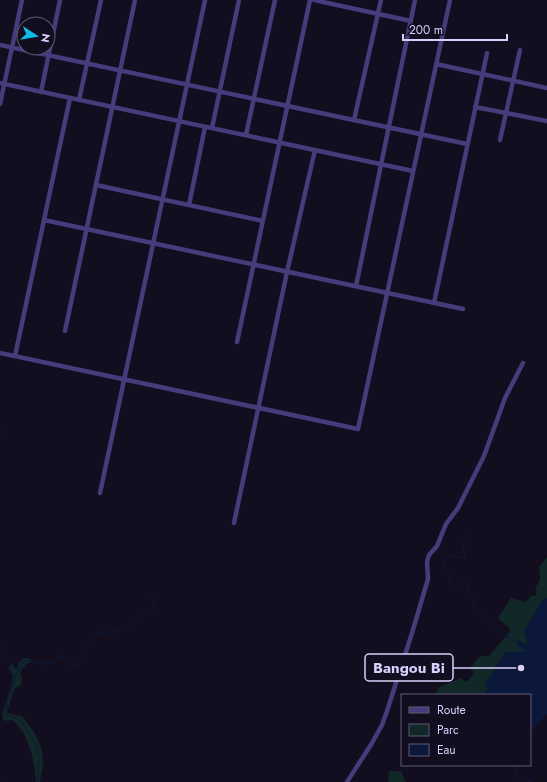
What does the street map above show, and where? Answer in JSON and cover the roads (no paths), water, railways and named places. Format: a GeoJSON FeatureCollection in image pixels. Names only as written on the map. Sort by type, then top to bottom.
{"type":"FeatureCollection","features":[{"type":"Feature","properties":{"kind":"street"},"geometry":{"type":"LineString","coordinates":[[0,104],[2,84],[12,48],[22,0]]}},
{"type":"Feature","properties":{"kind":"street"},"geometry":{"type":"LineString","coordinates":[[56,18],[60,0]]}},
{"type":"Feature","properties":{"kind":"street"},"geometry":{"type":"LineString","coordinates":[[79,100],[101,0]]}},
{"type":"Feature","properties":{"kind":"street"},"geometry":{"type":"LineString","coordinates":[[65,332],[135,0]]}},
{"type":"Feature","properties":{"kind":"street"},"geometry":{"type":"LineString","coordinates":[[100,493],[205,0]]}},
{"type":"Feature","properties":{"kind":"street"},"geometry":{"type":"LineString","coordinates":[[212,128],[239,0]]}},
{"type":"Feature","properties":{"kind":"street"},"geometry":{"type":"LineString","coordinates":[[246,136],[275,0]]}},
{"type":"Feature","properties":{"kind":"street"},"geometry":{"type":"LineString","coordinates":[[237,342],[310,0]]}},
{"type":"Feature","properties":{"kind":"street"},"geometry":{"type":"LineString","coordinates":[[314,0],[411,21]]}},
{"type":"Feature","properties":{"kind":"street"},"geometry":{"type":"LineString","coordinates":[[354,120],[381,0]]}},
{"type":"Feature","properties":{"kind":"street"},"geometry":{"type":"LineString","coordinates":[[356,286],[415,0]]}},
{"type":"Feature","properties":{"kind":"street"},"geometry":{"type":"LineString","coordinates":[[0,353],[358,429],[450,0]]}},
{"type":"Feature","properties":{"kind":"street"},"geometry":{"type":"LineString","coordinates":[[0,45],[16,49]]}},
{"type":"Feature","properties":{"kind":"street"},"geometry":{"type":"LineString","coordinates":[[500,140],[520,50]]}},
{"type":"Feature","properties":{"kind":"street"},"geometry":{"type":"LineString","coordinates":[[434,303],[487,53]]}},
{"type":"Feature","properties":{"kind":"street"},"geometry":{"type":"LineString","coordinates":[[41,92],[48,56]]}},
{"type":"Feature","properties":{"kind":"street"},"geometry":{"type":"LineString","coordinates":[[53,56],[467,144]]}},
{"type":"Feature","properties":{"kind":"street"},"geometry":{"type":"LineString","coordinates":[[436,64],[547,88]]}},
{"type":"Feature","properties":{"kind":"street"},"geometry":{"type":"LineString","coordinates":[[2,84],[413,171]]}},
{"type":"Feature","properties":{"kind":"street"},"geometry":{"type":"LineString","coordinates":[[15,356],[70,98]]}},
{"type":"Feature","properties":{"kind":"street"},"geometry":{"type":"LineString","coordinates":[[475,106],[547,121]]}},
{"type":"Feature","properties":{"kind":"street"},"geometry":{"type":"LineString","coordinates":[[189,205],[205,127]]}},
{"type":"Feature","properties":{"kind":"street"},"geometry":{"type":"LineString","coordinates":[[234,522],[287,272],[315,150]]}},
{"type":"Feature","properties":{"kind":"street"},"geometry":{"type":"LineString","coordinates":[[96,186],[263,221]]}},
{"type":"Feature","properties":{"kind":"street"},"geometry":{"type":"LineString","coordinates":[[44,220],[463,309]]}},
{"type":"Feature","properties":{"kind":"street"},"geometry":{"type":"LineString","coordinates":[[347,782],[382,725],[428,579],[427,562],[429,555],[437,546],[446,524],[458,508],[484,456],[506,398],[523,363]]}},
{"type":"Feature","properties":{"kind":"water"},"geometry":{"type":"Polygon","coordinates":[[[547,598],[547,714],[531,731],[531,694],[484,694],[488,689],[485,682],[506,652],[525,652],[517,644],[517,640],[528,645],[524,632],[541,602],[547,598]]]}},
{"type":"Feature","properties":{"kind":"waterway"},"geometry":{"type":"LineString","coordinates":[[0,427],[2,434]]}},
{"type":"Feature","properties":{"kind":"waterway"},"geometry":{"type":"LineString","coordinates":[[470,533],[463,544],[465,554],[464,558],[450,555],[443,560],[443,565],[450,576],[450,590],[453,591],[459,583],[468,581],[467,585],[473,598],[474,610],[483,614],[482,618],[484,621],[499,632],[517,642]]}},
{"type":"Feature","properties":{"kind":"waterway"},"geometry":{"type":"LineString","coordinates":[[15,678],[22,663],[27,660],[44,664],[52,663],[60,656],[64,657],[71,665],[77,665],[83,659],[91,636],[99,632],[117,631],[138,621],[147,610],[153,609],[155,605],[151,598]]}},
{"type":"Feature","properties":{"kind":"waterway"},"geometry":{"type":"LineString","coordinates":[[0,646],[15,678],[7,704],[6,715],[19,720],[36,744],[39,755],[38,782]]}},
{"type":"Feature","properties":{"kind":"waterway"},"geometry":{"type":"LineString","coordinates":[[516,766],[516,779],[532,782]]}},
{"type":"Feature","properties":{"kind":"waterway"},"geometry":{"type":"LineString","coordinates":[[0,780],[4,782]]}},
{"type":"Feature","properties":{"kind":"place","name":"Bangou Bi"},"geometry":{"type":"Point","coordinates":[521,668]}}]}
